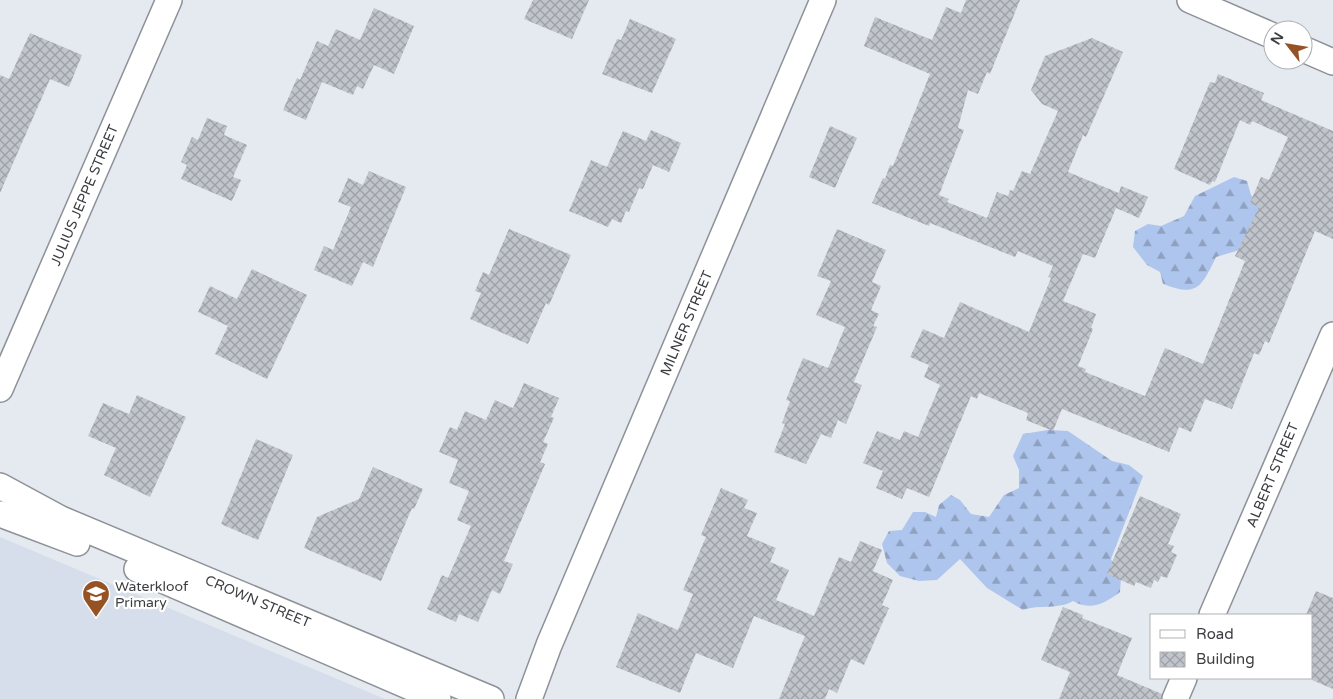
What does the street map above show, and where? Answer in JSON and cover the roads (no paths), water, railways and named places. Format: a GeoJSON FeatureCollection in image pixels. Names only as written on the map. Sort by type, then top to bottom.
{"type":"FeatureCollection","features":[{"type":"Feature","properties":{"kind":"street","name":"JULIUS JEPPE STREET"},"geometry":{"type":"LineString","coordinates":[[0,389],[169,0]]}},
{"type":"Feature","properties":{"kind":"street","name":"MILNER STREET"},"geometry":{"type":"LineString","coordinates":[[529,699],[549,645],[824,0]]}},
{"type":"Feature","properties":{"kind":"street"},"geometry":{"type":"LineString","coordinates":[[1190,0],[1263,32]]}},
{"type":"Feature","properties":{"kind":"street"},"geometry":{"type":"LineString","coordinates":[[1313,53],[1333,62]]}},
{"type":"Feature","properties":{"kind":"street","name":"ALBERT STREET"},"geometry":{"type":"LineString","coordinates":[[1212,614],[1333,335]]}},
{"type":"Feature","properties":{"kind":"street","name":"CROWN STREET"},"geometry":{"type":"LineString","coordinates":[[0,486],[58,526],[438,699]]}},
{"type":"Feature","properties":{"kind":"street","name":"CROWN STREET"},"geometry":{"type":"LineString","coordinates":[[0,514],[58,526],[491,699]]}},
{"type":"Feature","properties":{"kind":"street","name":"MILNER STREET"},"geometry":{"type":"LineString","coordinates":[[511,699],[549,645]]}},
{"type":"Feature","properties":{"kind":"street"},"geometry":{"type":"LineString","coordinates":[[1175,699],[1184,679]]}},
{"type":"Feature","properties":{"kind":"place","name":"Waterkloof Primary"},"geometry":{"type":"Point","coordinates":[96,618]}}]}
